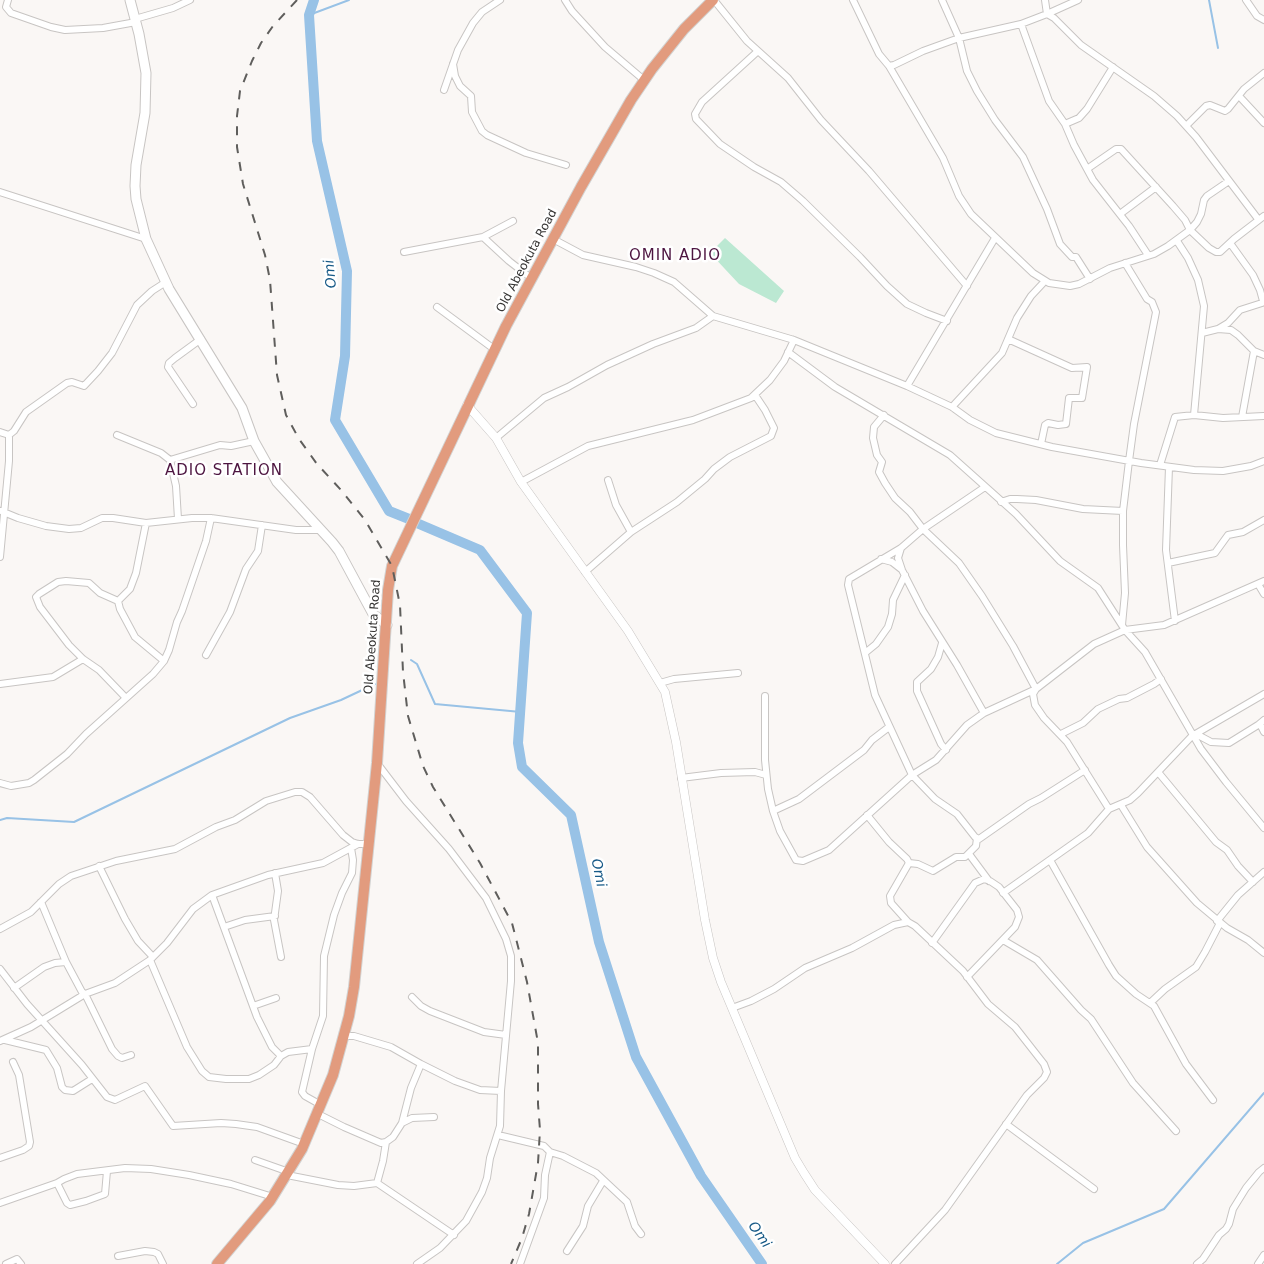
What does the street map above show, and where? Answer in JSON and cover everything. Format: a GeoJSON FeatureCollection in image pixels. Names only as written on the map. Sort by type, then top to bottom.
{"type":"FeatureCollection","features":[{"type":"Feature","properties":{"kind":"highway","name":"Old Abeokuta Road"},"geometry":{"type":"LineString","coordinates":[[216,1264],[255,1221],[288,1174],[320,1110],[333,1076],[344,1036],[354,987],[363,844],[377,763],[388,590],[392,566],[494,349],[581,187],[644,80],[684,29],[714,0]]}},
{"type":"Feature","properties":{"kind":"main road"},"geometry":{"type":"LineString","coordinates":[[130,0],[144,55],[146,98],[135,186],[136,199],[146,239],[166,282],[242,408],[254,441],[277,482],[339,551],[373,614],[386,625]]}},
{"type":"Feature","properties":{"kind":"street"},"geometry":{"type":"LineString","coordinates":[[8,0],[6,7],[11,13],[65,30],[103,28],[136,21],[190,0]]}},
{"type":"Feature","properties":{"kind":"street"},"geometry":{"type":"LineString","coordinates":[[444,90],[458,50],[473,23],[482,12],[500,0]]}},
{"type":"Feature","properties":{"kind":"street"},"geometry":{"type":"LineString","coordinates":[[565,0],[572,11],[605,48],[644,80]]}},
{"type":"Feature","properties":{"kind":"street"},"geometry":{"type":"LineString","coordinates":[[714,0],[747,41],[788,78],[821,120],[870,171],[967,286]]}},
{"type":"Feature","properties":{"kind":"street"},"geometry":{"type":"LineString","coordinates":[[853,0],[878,54],[889,66],[943,158],[959,196],[971,214],[1032,273],[1045,281],[1070,286],[1079,284],[1110,268],[1148,255],[1177,241],[1190,230],[1201,214],[1204,200],[1229,181]]}},
{"type":"Feature","properties":{"kind":"street"},"geometry":{"type":"LineString","coordinates":[[942,0],[959,38],[967,71],[977,92],[1023,157],[1047,209],[1060,244],[1072,256],[1076,257],[1090,279]]}},
{"type":"Feature","properties":{"kind":"street"},"geometry":{"type":"LineString","coordinates":[[1045,0],[1048,14],[1081,45],[1154,96],[1186,126],[1261,218],[1220,252],[1216,252],[1190,230],[1185,220],[1119,148],[1087,169]]}},
{"type":"Feature","properties":{"kind":"street"},"geometry":{"type":"LineString","coordinates":[[889,66],[959,38],[1021,24],[1078,0]]}},
{"type":"Feature","properties":{"kind":"street"},"geometry":{"type":"LineString","coordinates":[[1246,0],[1257,16],[1264,20]]}},
{"type":"Feature","properties":{"kind":"street"},"geometry":{"type":"LineString","coordinates":[[1021,24],[1049,101],[1065,124],[1074,146],[1093,180],[1120,214],[1148,255]]}},
{"type":"Feature","properties":{"kind":"street"},"geometry":{"type":"LineString","coordinates":[[758,50],[702,102],[695,114],[696,119],[720,144],[754,168],[781,182],[803,200],[886,286],[907,304],[947,320]]}},
{"type":"Feature","properties":{"kind":"street"},"geometry":{"type":"LineString","coordinates":[[453,64],[455,76],[460,86],[471,96],[472,112],[482,131],[526,153],[566,165]]}},
{"type":"Feature","properties":{"kind":"street"},"geometry":{"type":"LineString","coordinates":[[1065,124],[1079,118],[1083,114],[1113,67]]}},
{"type":"Feature","properties":{"kind":"street"},"geometry":{"type":"LineString","coordinates":[[1186,126],[1206,106],[1210,105],[1225,111],[1228,110],[1244,89],[1264,73]]}},
{"type":"Feature","properties":{"kind":"street"},"geometry":{"type":"LineString","coordinates":[[1239,96],[1264,123]]}},
{"type":"Feature","properties":{"kind":"street"},"geometry":{"type":"LineString","coordinates":[[1120,214],[1156,188]]}},
{"type":"Feature","properties":{"kind":"street"},"geometry":{"type":"LineString","coordinates":[[0,192],[146,239]]}},
{"type":"Feature","properties":{"kind":"street"},"geometry":{"type":"LineString","coordinates":[[404,252],[483,237],[513,221]]}},
{"type":"Feature","properties":{"kind":"street"},"geometry":{"type":"LineString","coordinates":[[483,237],[531,278]]}},
{"type":"Feature","properties":{"kind":"street"},"geometry":{"type":"LineString","coordinates":[[907,386],[995,238]]}},
{"type":"Feature","properties":{"kind":"street"},"geometry":{"type":"LineString","coordinates":[[553,239],[583,255],[636,267],[667,279],[685,291],[713,316],[794,340],[907,386],[952,407],[970,420],[996,433],[1129,461],[1194,470],[1223,471],[1251,466],[1264,461]]}},
{"type":"Feature","properties":{"kind":"street"},"geometry":{"type":"LineString","coordinates":[[1177,241],[1188,258],[1198,280],[1204,306],[1194,414]]}},
{"type":"Feature","properties":{"kind":"street"},"geometry":{"type":"LineString","coordinates":[[1202,333],[1218,329],[1228,323],[1240,310],[1263,301],[1253,275],[1230,243]]}},
{"type":"Feature","properties":{"kind":"street"},"geometry":{"type":"LineString","coordinates":[[1123,627],[1125,593],[1123,511],[1134,424],[1156,312],[1152,302],[1147,299],[1125,263]]}},
{"type":"Feature","properties":{"kind":"street"},"geometry":{"type":"LineString","coordinates":[[952,407],[1002,353],[1023,307],[1045,281]]}},
{"type":"Feature","properties":{"kind":"street"},"geometry":{"type":"LineString","coordinates":[[0,432],[9,434],[14,431],[26,412],[67,383],[72,382],[84,386],[112,352],[137,305],[152,291],[166,282]]}},
{"type":"Feature","properties":{"kind":"street"},"geometry":{"type":"LineString","coordinates":[[437,307],[494,349]]}},
{"type":"Feature","properties":{"kind":"street"},"geometry":{"type":"LineString","coordinates":[[496,438],[544,398],[607,365],[653,344],[696,328],[713,316]]}},
{"type":"Feature","properties":{"kind":"street"},"geometry":{"type":"LineString","coordinates":[[1218,329],[1231,330],[1254,351],[1264,355]]}},
{"type":"Feature","properties":{"kind":"street"},"geometry":{"type":"LineString","coordinates":[[193,404],[168,367],[169,363],[200,339]]}},
{"type":"Feature","properties":{"kind":"street"},"geometry":{"type":"LineString","coordinates":[[1008,339],[1072,368],[1087,367],[1082,398],[1068,398],[1066,424],[1048,423],[1045,425],[1041,444]]}},
{"type":"Feature","properties":{"kind":"street"},"geometry":{"type":"LineString","coordinates":[[521,482],[588,446],[693,420],[732,406],[755,395],[770,380],[794,340]]}},
{"type":"Feature","properties":{"kind":"street"},"geometry":{"type":"LineString","coordinates":[[1242,417],[1254,351]]}},
{"type":"Feature","properties":{"kind":"street"},"geometry":{"type":"LineString","coordinates":[[788,352],[835,387],[950,455],[1016,514],[1060,561],[1098,588],[1123,627],[1144,652],[1194,735],[1226,782],[1264,828]]}},
{"type":"Feature","properties":{"kind":"street"},"geometry":{"type":"LineString","coordinates":[[585,572],[631,532],[677,502],[705,479],[714,468],[730,457],[771,436],[774,428],[755,395]]}},
{"type":"Feature","properties":{"kind":"street"},"geometry":{"type":"LineString","coordinates":[[467,405],[496,438],[521,482],[640,650],[665,692],[713,958],[732,1008],[804,1173],[816,1190],[885,1264]]}},
{"type":"Feature","properties":{"kind":"street"},"geometry":{"type":"LineString","coordinates":[[1160,465],[1174,419],[1179,416],[1194,414],[1223,418],[1264,416]]}},
{"type":"Feature","properties":{"kind":"street"},"geometry":{"type":"LineString","coordinates":[[884,415],[874,427],[873,438],[877,455],[882,462],[879,472],[895,498],[910,512],[923,529],[959,563],[1008,638],[1036,689]]}},
{"type":"Feature","properties":{"kind":"street"},"geometry":{"type":"LineString","coordinates":[[0,557],[2,511],[9,461],[9,434]]}},
{"type":"Feature","properties":{"kind":"street"},"geometry":{"type":"LineString","coordinates":[[117,435],[161,453],[170,460],[176,486],[178,519]]}},
{"type":"Feature","properties":{"kind":"street"},"geometry":{"type":"LineString","coordinates":[[170,460],[220,445],[231,446],[254,441]]}},
{"type":"Feature","properties":{"kind":"street"},"geometry":{"type":"LineString","coordinates":[[1169,467],[1166,550],[1176,621]]}},
{"type":"Feature","properties":{"kind":"street"},"geometry":{"type":"LineString","coordinates":[[608,480],[616,505],[631,532]]}},
{"type":"Feature","properties":{"kind":"street"},"geometry":{"type":"LineString","coordinates":[[909,863],[918,864],[932,871],[956,857],[964,857],[976,846],[977,838],[957,814],[935,799],[912,775],[875,695],[848,585],[849,579],[900,548],[923,529],[985,487]]}},
{"type":"Feature","properties":{"kind":"street"},"geometry":{"type":"LineString","coordinates":[[1001,502],[1010,499],[1036,500],[1083,509],[1123,511]]}},
{"type":"Feature","properties":{"kind":"street"},"geometry":{"type":"LineString","coordinates":[[2,511],[46,526],[69,529],[81,528],[102,518],[146,523],[178,519],[211,518],[296,530],[320,530]]}},
{"type":"Feature","properties":{"kind":"street"},"geometry":{"type":"LineString","coordinates":[[0,783],[11,786],[29,783],[34,780],[67,754],[86,734],[153,674],[164,661],[206,541],[211,518]]}},
{"type":"Feature","properties":{"kind":"street"},"geometry":{"type":"LineString","coordinates":[[1168,564],[1215,554],[1228,535],[1243,532],[1264,520]]}},
{"type":"Feature","properties":{"kind":"street"},"geometry":{"type":"LineString","coordinates":[[118,601],[130,589],[136,573],[146,523]]}},
{"type":"Feature","properties":{"kind":"street"},"geometry":{"type":"LineString","coordinates":[[206,655],[230,612],[246,569],[258,551],[262,525]]}},
{"type":"Feature","properties":{"kind":"street"},"geometry":{"type":"LineString","coordinates":[[900,548],[898,558],[923,611],[984,713]]}},
{"type":"Feature","properties":{"kind":"street"},"geometry":{"type":"LineString","coordinates":[[881,559],[892,562],[904,573]]}},
{"type":"Feature","properties":{"kind":"street"},"geometry":{"type":"LineString","coordinates":[[865,653],[876,644],[888,626],[892,614],[893,600],[904,573]]}},
{"type":"Feature","properties":{"kind":"street"},"geometry":{"type":"LineString","coordinates":[[118,601],[100,593],[88,583],[66,581],[58,582],[36,598],[40,607],[69,645],[83,659],[99,670],[126,698]]}},
{"type":"Feature","properties":{"kind":"street"},"geometry":{"type":"LineString","coordinates":[[765,696],[764,760],[773,811],[780,831],[796,860],[803,862],[829,850],[912,775],[936,760],[967,725],[984,713],[1036,689],[1054,677],[1084,651],[1123,627],[1160,626],[1176,621],[1261,582],[1264,594]]}},
{"type":"Feature","properties":{"kind":"street"},"geometry":{"type":"LineString","coordinates":[[118,601],[120,609],[135,637],[164,661]]}},
{"type":"Feature","properties":{"kind":"street"},"geometry":{"type":"LineString","coordinates":[[942,643],[938,658],[931,669],[917,682],[917,691],[941,744],[946,750]]}},
{"type":"Feature","properties":{"kind":"street"},"geometry":{"type":"LineString","coordinates":[[0,684],[31,679],[43,680],[53,677],[83,659]]}},
{"type":"Feature","properties":{"kind":"street"},"geometry":{"type":"LineString","coordinates":[[660,683],[674,679],[738,673]]}},
{"type":"Feature","properties":{"kind":"street"},"geometry":{"type":"LineString","coordinates":[[1062,734],[1083,723],[1098,709],[1119,699],[1127,698],[1161,679]]}},
{"type":"Feature","properties":{"kind":"street"},"geometry":{"type":"LineString","coordinates":[[1036,689],[1033,694],[1036,705],[1044,718],[1062,734],[1109,809]]}},
{"type":"Feature","properties":{"kind":"street"},"geometry":{"type":"LineString","coordinates":[[1003,893],[1088,832],[1109,809],[1121,805],[1138,793],[1194,735],[1264,694]]}},
{"type":"Feature","properties":{"kind":"street"},"geometry":{"type":"LineString","coordinates":[[1194,735],[1211,742],[1229,743],[1264,720]]}},
{"type":"Feature","properties":{"kind":"street"},"geometry":{"type":"LineString","coordinates":[[1258,725],[1261,726],[1264,732]]}},
{"type":"Feature","properties":{"kind":"street"},"geometry":{"type":"LineString","coordinates":[[773,811],[799,799],[864,750],[872,740],[889,727]]}},
{"type":"Feature","properties":{"kind":"street"},"geometry":{"type":"LineString","coordinates":[[377,763],[406,801],[472,878],[495,915],[506,939],[511,956],[511,981],[501,1091],[500,1126],[490,1158],[487,1178],[482,1192],[466,1221],[440,1248],[417,1264]]}},
{"type":"Feature","properties":{"kind":"street"},"geometry":{"type":"LineString","coordinates":[[977,838],[982,838],[1028,804],[1042,798],[1085,770]]}},
{"type":"Feature","properties":{"kind":"street"},"geometry":{"type":"LineString","coordinates":[[682,778],[721,773],[755,772],[766,775]]}},
{"type":"Feature","properties":{"kind":"street"},"geometry":{"type":"LineString","coordinates":[[1158,772],[1216,842],[1227,850],[1238,866],[1254,882]]}},
{"type":"Feature","properties":{"kind":"street"},"geometry":{"type":"LineString","coordinates":[[0,929],[31,912],[59,884],[71,876],[100,866],[176,849],[216,827],[235,820],[266,801],[295,792],[302,792],[310,796],[343,836],[352,842],[363,844]]}},
{"type":"Feature","properties":{"kind":"street"},"geometry":{"type":"LineString","coordinates":[[1121,805],[1147,846],[1197,903],[1218,922],[1248,940],[1264,953]]}},
{"type":"Feature","properties":{"kind":"street"},"geometry":{"type":"LineString","coordinates":[[867,815],[909,863]]}},
{"type":"Feature","properties":{"kind":"street"},"geometry":{"type":"LineString","coordinates":[[2,1040],[31,1027],[85,994],[114,982],[152,958],[167,944],[193,909],[212,895],[275,873],[323,863],[351,848],[363,844]]}},
{"type":"Feature","properties":{"kind":"street"},"geometry":{"type":"LineString","coordinates":[[351,848],[353,860],[352,873],[342,893],[329,932],[324,956],[325,1009],[312,1049],[302,1092],[320,1110],[344,1127],[377,1141],[386,1142]]}},
{"type":"Feature","properties":{"kind":"street"},"geometry":{"type":"LineString","coordinates":[[967,978],[1015,927],[1019,917],[1017,910],[999,887],[989,880],[968,854]]}},
{"type":"Feature","properties":{"kind":"street"},"geometry":{"type":"LineString","coordinates":[[1050,860],[1086,922],[1101,954],[1112,970],[1136,994],[1154,1006],[1186,1064],[1213,1100]]}},
{"type":"Feature","properties":{"kind":"street"},"geometry":{"type":"LineString","coordinates":[[895,1264],[945,1210],[1027,1094],[1044,1078],[1047,1072],[1044,1064],[1015,1027],[988,1004],[963,971],[915,926],[908,922],[891,903],[889,899],[893,890],[909,863]]}},
{"type":"Feature","properties":{"kind":"street"},"geometry":{"type":"LineString","coordinates":[[100,866],[134,934],[152,958],[187,1047],[202,1070],[209,1077],[249,1079],[260,1075],[288,1052],[312,1049]]}},
{"type":"Feature","properties":{"kind":"street"},"geometry":{"type":"LineString","coordinates":[[1150,1003],[1165,989],[1196,967],[1218,922],[1238,895],[1264,872]]}},
{"type":"Feature","properties":{"kind":"street"},"geometry":{"type":"LineString","coordinates":[[275,873],[278,891],[275,916],[276,932],[282,957]]}},
{"type":"Feature","properties":{"kind":"street"},"geometry":{"type":"LineString","coordinates":[[932,943],[975,883],[984,879],[989,880]]}},
{"type":"Feature","properties":{"kind":"street"},"geometry":{"type":"LineString","coordinates":[[212,895],[253,1006],[272,1047],[281,1056]]}},
{"type":"Feature","properties":{"kind":"street"},"geometry":{"type":"LineString","coordinates":[[41,902],[66,962],[85,994],[115,1053],[122,1058],[130,1055]]}},
{"type":"Feature","properties":{"kind":"street"},"geometry":{"type":"LineString","coordinates":[[224,927],[245,920],[275,916]]}},
{"type":"Feature","properties":{"kind":"street"},"geometry":{"type":"LineString","coordinates":[[732,1008],[774,990],[805,968],[852,948],[894,925],[908,922]]}},
{"type":"Feature","properties":{"kind":"street"},"geometry":{"type":"LineString","coordinates":[[1003,940],[1033,957],[1046,969],[1080,1010],[1091,1019],[1133,1083],[1176,1131]]}},
{"type":"Feature","properties":{"kind":"street"},"geometry":{"type":"LineString","coordinates":[[14,988],[44,966],[66,962]]}},
{"type":"Feature","properties":{"kind":"street"},"geometry":{"type":"LineString","coordinates":[[0,969],[104,1095],[115,1100],[143,1086],[147,1087],[173,1126],[236,1124],[257,1127],[304,1144]]}},
{"type":"Feature","properties":{"kind":"street"},"geometry":{"type":"LineString","coordinates":[[412,997],[421,1006],[430,1011],[484,1032],[506,1035]]}},
{"type":"Feature","properties":{"kind":"street"},"geometry":{"type":"LineString","coordinates":[[253,1006],[276,998]]}},
{"type":"Feature","properties":{"kind":"street"},"geometry":{"type":"LineString","coordinates":[[344,1036],[354,1036],[391,1046],[455,1081],[480,1090],[501,1091]]}},
{"type":"Feature","properties":{"kind":"street"},"geometry":{"type":"LineString","coordinates":[[2,1040],[46,1050],[65,1090],[73,1091],[92,1079]]}},
{"type":"Feature","properties":{"kind":"street"},"geometry":{"type":"LineString","coordinates":[[0,1158],[23,1150],[29,1146],[30,1142],[19,1075],[13,1062]]}},
{"type":"Feature","properties":{"kind":"street"},"geometry":{"type":"LineString","coordinates":[[377,1183],[386,1142],[392,1137],[402,1122],[411,1088],[421,1064]]}},
{"type":"Feature","properties":{"kind":"street"},"geometry":{"type":"LineString","coordinates":[[402,1122],[412,1118],[434,1117]]}},
{"type":"Feature","properties":{"kind":"street"},"geometry":{"type":"LineString","coordinates":[[1006,1124],[1094,1189]]}},
{"type":"Feature","properties":{"kind":"street"},"geometry":{"type":"LineString","coordinates":[[498,1135],[544,1146],[550,1152],[563,1156],[596,1173],[627,1202],[635,1226],[641,1234]]}},
{"type":"Feature","properties":{"kind":"street"},"geometry":{"type":"LineString","coordinates":[[520,1264],[544,1198],[545,1174],[550,1152]]}},
{"type":"Feature","properties":{"kind":"street"},"geometry":{"type":"LineString","coordinates":[[255,1160],[288,1174],[338,1185],[354,1186],[377,1183],[454,1235]]}},
{"type":"Feature","properties":{"kind":"street"},"geometry":{"type":"LineString","coordinates":[[0,1200],[57,1183],[64,1178],[77,1174],[125,1168],[151,1169],[190,1175],[231,1184],[273,1197]]}},
{"type":"Feature","properties":{"kind":"street"},"geometry":{"type":"LineString","coordinates":[[1197,1264],[1203,1259],[1219,1235],[1226,1229],[1233,1209],[1246,1188],[1264,1168]]}},
{"type":"Feature","properties":{"kind":"street"},"geometry":{"type":"LineString","coordinates":[[57,1183],[67,1203],[70,1205],[105,1194],[108,1171]]}},
{"type":"Feature","properties":{"kind":"street"},"geometry":{"type":"LineString","coordinates":[[567,1251],[583,1226],[588,1206],[603,1181]]}},
{"type":"Feature","properties":{"kind":"street"},"geometry":{"type":"LineString","coordinates":[[118,1256],[145,1251],[154,1252],[158,1254],[163,1264]]}},
{"type":"Feature","properties":{"kind":"street"},"geometry":{"type":"LineString","coordinates":[[1258,1264],[1264,1255]]}},
{"type":"Feature","properties":{"kind":"street"},"geometry":{"type":"LineString","coordinates":[[6,1264],[17,1259],[21,1264]]}},
{"type":"Feature","properties":{"kind":"green space"},"geometry":{"type":"Polygon","coordinates":[[[725,238],[784,291],[776,303],[739,284],[710,253],[725,238]]]}},
{"type":"Feature","properties":{"kind":"waterway","name":"Omi"},"geometry":{"type":"LineString","coordinates":[[314,0],[309,15],[317,141],[347,271],[345,356],[335,420],[389,511],[409,519]]}},
{"type":"Feature","properties":{"kind":"waterway"},"geometry":{"type":"LineString","coordinates":[[309,15],[349,0]]}},
{"type":"Feature","properties":{"kind":"waterway"},"geometry":{"type":"LineString","coordinates":[[1209,0],[1218,48]]}},
{"type":"Feature","properties":{"kind":"waterway","name":"Omi"},"geometry":{"type":"LineString","coordinates":[[419,524],[480,550],[527,613],[518,743],[522,767],[571,815],[599,942],[636,1057],[701,1176],[762,1264]]}},
{"type":"Feature","properties":{"kind":"waterway"},"geometry":{"type":"LineString","coordinates":[[411,660],[417,664],[435,704],[521,712]]}},
{"type":"Feature","properties":{"kind":"waterway"},"geometry":{"type":"LineString","coordinates":[[0,820],[7,818],[74,822],[290,718],[341,700],[375,684]]}},
{"type":"Feature","properties":{"kind":"waterway"},"geometry":{"type":"LineString","coordinates":[[1057,1264],[1083,1243],[1164,1209],[1264,1093]]}},
{"type":"Feature","properties":{"kind":"railway"},"geometry":{"type":"LineString","coordinates":[[297,0],[273,26],[261,43],[240,91],[237,116],[237,147],[243,184],[265,255],[270,280],[277,375],[286,415],[299,439],[317,464],[365,520],[392,566],[400,605],[403,672],[408,716],[423,766],[433,787],[480,863],[512,923],[527,982],[538,1043],[540,1130],[538,1163],[529,1214],[522,1238],[511,1264]]}},
{"type":"Feature","properties":{"kind":"district","name":"OMIN ADIO"},"geometry":{"type":"Point","coordinates":[675,256]}},
{"type":"Feature","properties":{"kind":"district","name":"ADIO STATION"},"geometry":{"type":"Point","coordinates":[224,471]}}]}
